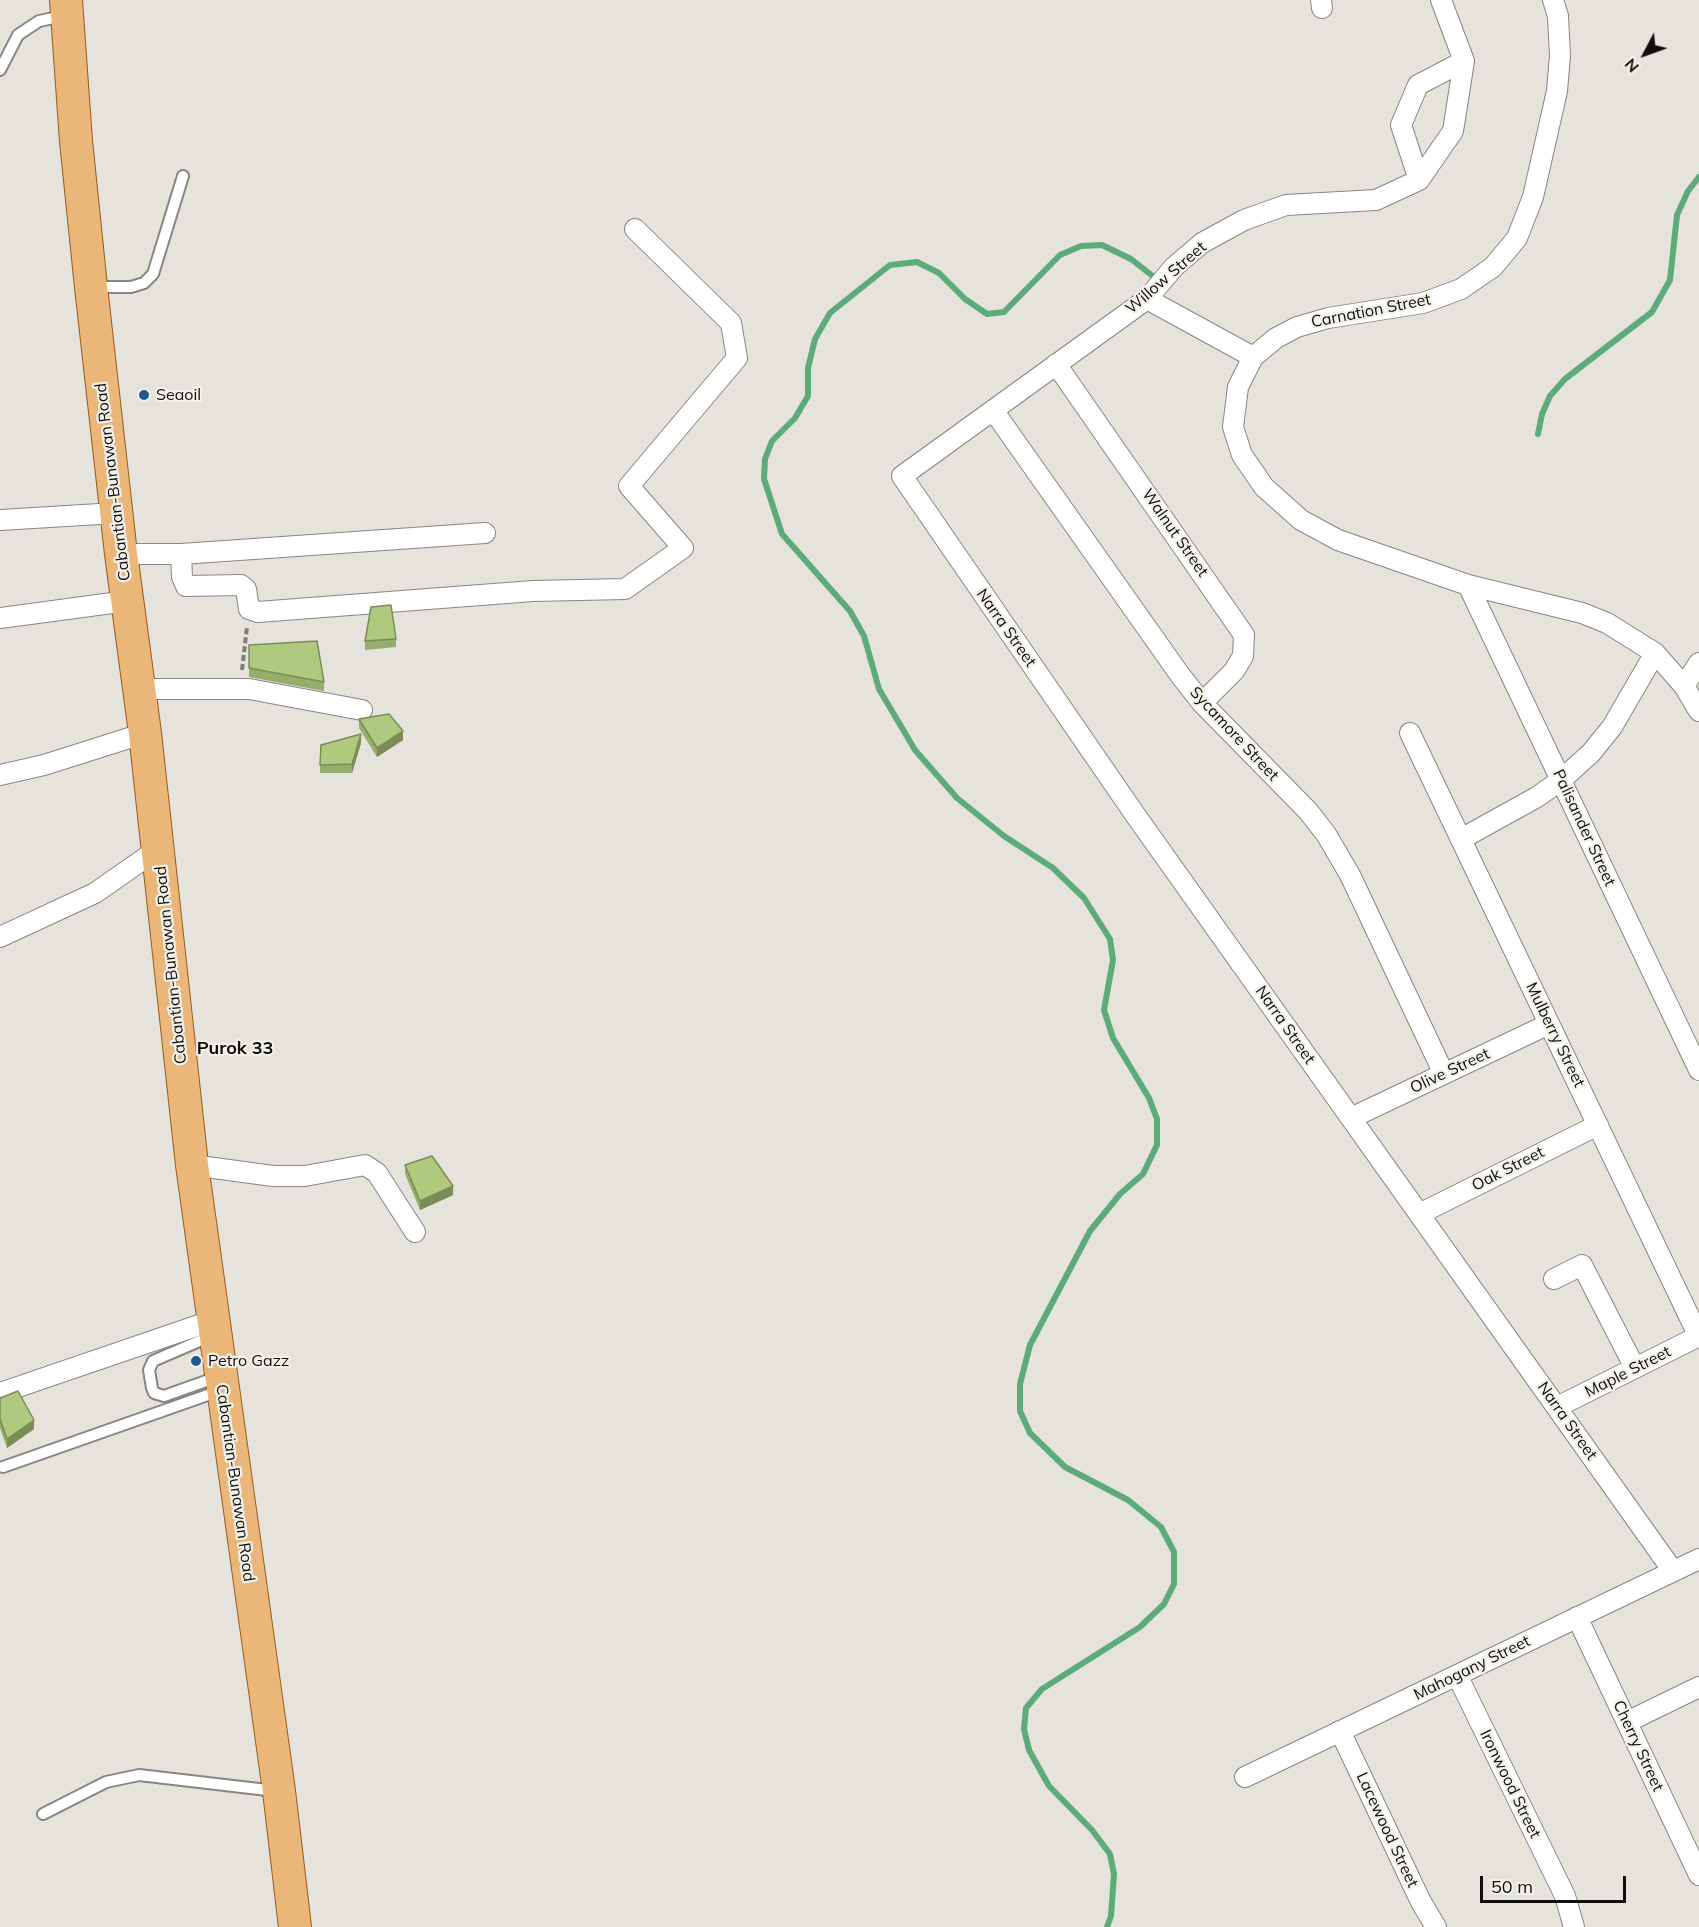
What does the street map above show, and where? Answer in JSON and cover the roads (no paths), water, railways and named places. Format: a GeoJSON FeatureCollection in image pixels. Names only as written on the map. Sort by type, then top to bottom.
{"type":"FeatureCollection","features":[{"type":"Feature","properties":{"kind":"main road","name":"Cabantian-Bunawan Road"},"geometry":{"type":"LineString","coordinates":[[66,8],[91,287],[116,513],[145,733],[192,1165],[212,1328],[279,1791],[295,1927]]}},
{"type":"Feature","properties":{"kind":"street","name":"Willow Street"},"geometry":{"type":"LineString","coordinates":[[902,477],[1146,299],[1174,267],[1202,243],[1244,220],[1286,205],[1376,201],[1419,180],[1453,131],[1464,61],[1442,0]]}},
{"type":"Feature","properties":{"kind":"street","name":"Carnation Street"},"geometry":{"type":"LineString","coordinates":[[1553,0],[1558,16],[1560,56],[1557,91],[1533,196],[1517,238],[1492,267],[1461,289],[1423,303],[1328,318],[1297,327],[1276,338],[1253,357],[1238,387],[1233,427],[1242,455],[1264,487],[1301,520],[1338,540],[1468,585],[1582,613],[1607,623],[1655,652],[1684,686],[1699,711]]}},
{"type":"Feature","properties":{"kind":"street"},"geometry":{"type":"LineString","coordinates":[[1419,180],[1401,125],[1418,85],[1464,61]]}},
{"type":"Feature","properties":{"kind":"street"},"geometry":{"type":"LineString","coordinates":[[182,554],[182,577],[186,586],[241,585],[246,589],[249,609],[258,612],[533,591],[625,589],[683,548],[629,486],[737,358],[731,323],[635,230]]}},
{"type":"Feature","properties":{"kind":"street"},"geometry":{"type":"LineString","coordinates":[[1146,299],[1253,357]]}},
{"type":"Feature","properties":{"kind":"street","name":"Walnut Street"},"geometry":{"type":"LineString","coordinates":[[1056,364],[1244,635],[1243,656],[1234,671],[1202,703]]}},
{"type":"Feature","properties":{"kind":"street","name":"Sycamore Street"},"geometry":{"type":"LineString","coordinates":[[993,410],[1202,703],[1308,811],[1326,834],[1350,875],[1444,1074]]}},
{"type":"Feature","properties":{"kind":"street","name":"Narra Street"},"geometry":{"type":"LineString","coordinates":[[902,477],[1136,816],[1673,1571]]}},
{"type":"Feature","properties":{"kind":"street"},"geometry":{"type":"LineString","coordinates":[[0,520],[116,513]]}},
{"type":"Feature","properties":{"kind":"street"},"geometry":{"type":"LineString","coordinates":[[121,554],[182,554],[485,533]]}},
{"type":"Feature","properties":{"kind":"street","name":"Palisander Street"},"geometry":{"type":"LineString","coordinates":[[1468,585],[1699,1070]]}},
{"type":"Feature","properties":{"kind":"street"},"geometry":{"type":"LineString","coordinates":[[0,618],[127,601]]}},
{"type":"Feature","properties":{"kind":"street"},"geometry":{"type":"LineString","coordinates":[[1461,839],[1561,780],[1591,753],[1612,727],[1655,652]]}},
{"type":"Feature","properties":{"kind":"street"},"geometry":{"type":"LineString","coordinates":[[1684,686],[1699,663]]}},
{"type":"Feature","properties":{"kind":"street"},"geometry":{"type":"LineString","coordinates":[[139,689],[268,691],[362,710]]}},
{"type":"Feature","properties":{"kind":"street"},"geometry":{"type":"LineString","coordinates":[[0,775],[44,765],[145,733]]}},
{"type":"Feature","properties":{"kind":"street","name":"Mulberry Street"},"geometry":{"type":"LineString","coordinates":[[1410,734],[1699,1336]]}},
{"type":"Feature","properties":{"kind":"street"},"geometry":{"type":"LineString","coordinates":[[0,937],[95,893],[158,849]]}},
{"type":"Feature","properties":{"kind":"street","name":"Olive Street"},"geometry":{"type":"LineString","coordinates":[[1351,1118],[1549,1024]]}},
{"type":"Feature","properties":{"kind":"street","name":"Oak Street"},"geometry":{"type":"LineString","coordinates":[[1419,1214],[1598,1125]]}},
{"type":"Feature","properties":{"kind":"street"},"geometry":{"type":"LineString","coordinates":[[192,1165],[273,1176],[304,1176],[365,1165],[377,1173],[415,1232]]}},
{"type":"Feature","properties":{"kind":"street"},"geometry":{"type":"LineString","coordinates":[[1554,1279],[1582,1265],[1635,1368]]}},
{"type":"Feature","properties":{"kind":"street"},"geometry":{"type":"LineString","coordinates":[[0,1394],[212,1328]]}},
{"type":"Feature","properties":{"kind":"street","name":"Maple Street"},"geometry":{"type":"LineString","coordinates":[[1557,1407],[1699,1336]]}},
{"type":"Feature","properties":{"kind":"street","name":"Mahogany Street"},"geometry":{"type":"LineString","coordinates":[[1245,1777],[1699,1558]]}},
{"type":"Feature","properties":{"kind":"street","name":"Cherry Street"},"geometry":{"type":"LineString","coordinates":[[1577,1617],[1699,1875]]}},
{"type":"Feature","properties":{"kind":"street","name":"Ironwood Street"},"geometry":{"type":"LineString","coordinates":[[1457,1675],[1565,1896],[1574,1927]]}},
{"type":"Feature","properties":{"kind":"street"},"geometry":{"type":"LineString","coordinates":[[1627,1722],[1699,1687]]}},
{"type":"Feature","properties":{"kind":"street","name":"Lacewood Street"},"geometry":{"type":"LineString","coordinates":[[1340,1731],[1416,1892],[1436,1927]]}},
{"type":"Feature","properties":{"kind":"lane"},"geometry":{"type":"LineString","coordinates":[[0,70],[18,35],[39,21],[66,8]]}},
{"type":"Feature","properties":{"kind":"lane"},"geometry":{"type":"LineString","coordinates":[[91,287],[131,287],[144,283],[153,274],[183,176]]}},
{"type":"Feature","properties":{"kind":"lane"},"geometry":{"type":"LineString","coordinates":[[212,1328],[157,1358],[149,1364],[149,1370],[152,1388],[159,1395],[221,1383]]}},
{"type":"Feature","properties":{"kind":"lane"},"geometry":{"type":"LineString","coordinates":[[3,1467],[221,1383]]}},
{"type":"Feature","properties":{"kind":"lane"},"geometry":{"type":"LineString","coordinates":[[43,1814],[106,1782],[139,1775],[279,1791]]}},
{"type":"Feature","properties":{"kind":"waterway"},"geometry":{"type":"LineString","coordinates":[[1538,434],[1542,414],[1550,396],[1565,379],[1652,312],[1670,280],[1677,215],[1688,191],[1699,177]]}},
{"type":"Feature","properties":{"kind":"waterway"},"geometry":{"type":"LineString","coordinates":[[1107,1927],[1111,1916],[1114,1874],[1110,1854],[1092,1830],[1049,1786],[1029,1750],[1024,1729],[1026,1708],[1042,1689],[1140,1627],[1164,1604],[1174,1584],[1174,1552],[1161,1527],[1128,1500],[1065,1467],[1030,1433],[1020,1411],[1020,1384],[1030,1345],[1090,1231],[1120,1194],[1143,1174],[1157,1145],[1157,1119],[1149,1098],[1113,1038],[1104,1010],[1113,960],[1110,939],[1084,898],[1053,868],[1004,836],[957,798],[915,750],[879,689],[864,636],[850,611],[782,534],[764,479],[765,459],[772,441],[795,418],[808,396],[808,368],[815,339],[830,313],[890,265],[917,262],[939,273],[965,299],[987,314],[1004,312],[1060,255],[1081,246],[1102,245],[1131,259],[1154,277]]}},
{"type":"Feature","properties":{"kind":"place","name":"Seaoil"},"geometry":{"type":"Point","coordinates":[144,395]}},
{"type":"Feature","properties":{"kind":"place","name":"Petro Gazz"},"geometry":{"type":"Point","coordinates":[196,1361]}},
{"type":"Feature","properties":{"kind":"district","name":"Purok 33"},"geometry":{"type":"Point","coordinates":[235,1049]}}]}
